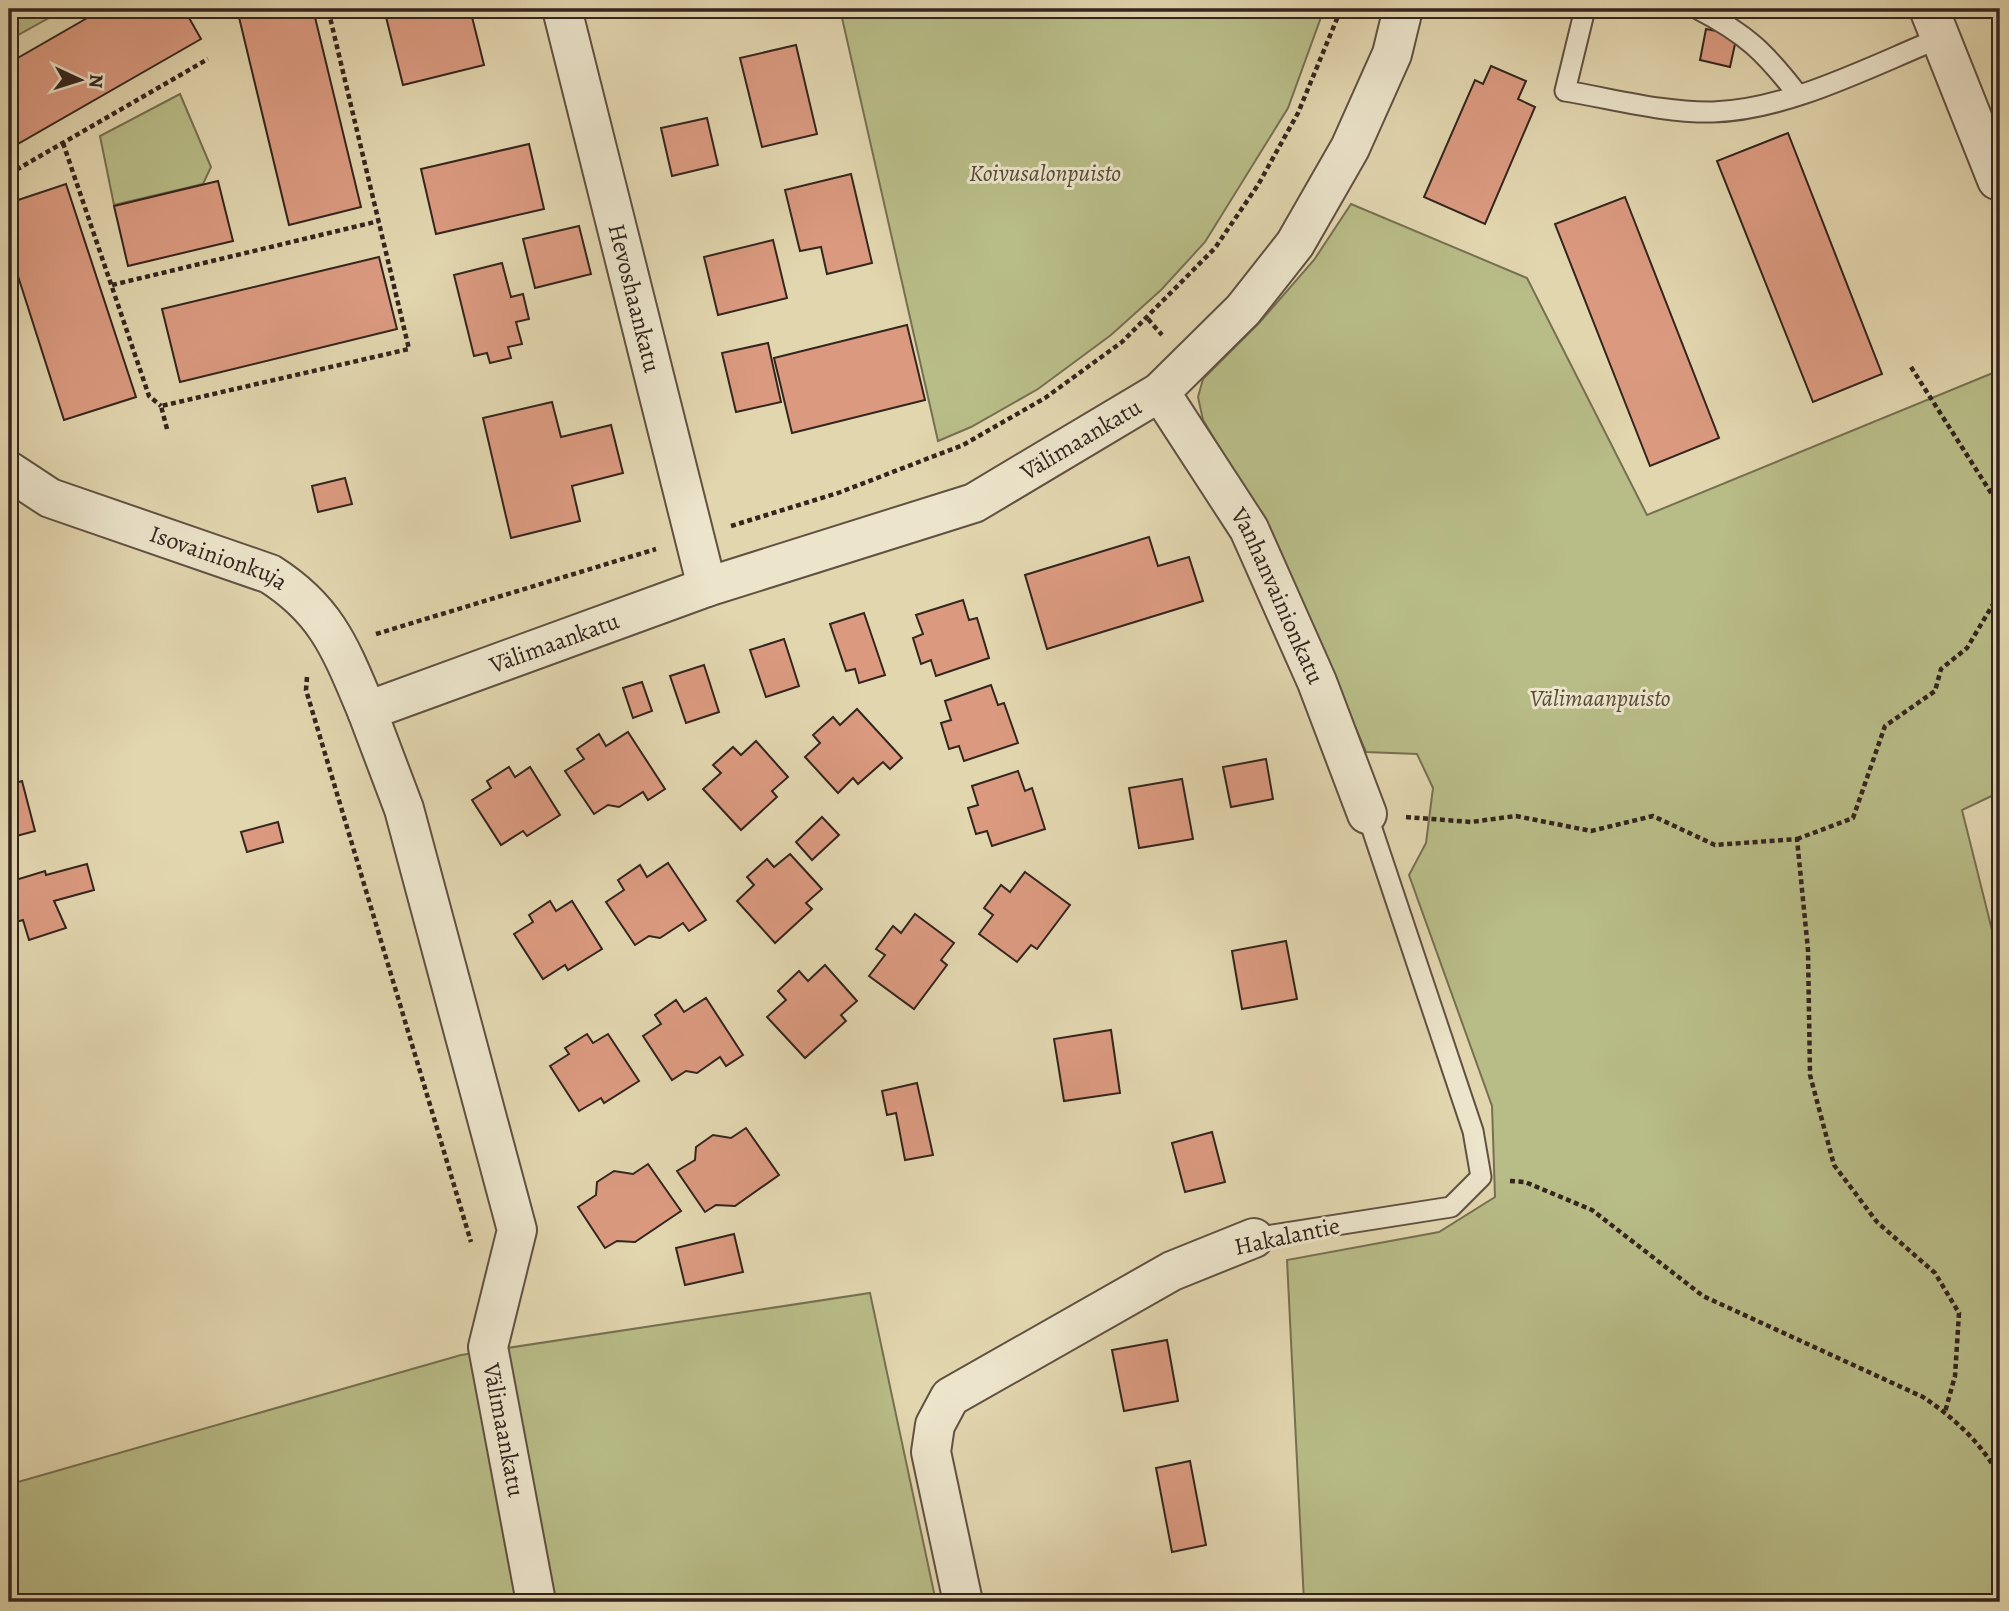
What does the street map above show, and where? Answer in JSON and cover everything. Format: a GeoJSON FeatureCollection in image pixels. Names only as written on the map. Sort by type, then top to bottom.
{"type":"FeatureCollection","features":[{"type":"Feature","properties":{"kind":"street","name":"Hevoshaankatu"},"geometry":{"type":"LineString","coordinates":[[562,9],[707,587]]}},
{"type":"Feature","properties":{"kind":"street","name":"Välimaankatu"},"geometry":{"type":"LineString","coordinates":[[536,1602],[488,1347],[517,1230],[404,809],[367,711],[707,587],[974,503],[1160,392],[1243,310],[1295,244],[1350,148],[1392,54],[1403,9]]}},
{"type":"Feature","properties":{"kind":"street"},"geometry":{"type":"LineString","coordinates":[[1934,24],[1997,180]]}},
{"type":"Feature","properties":{"kind":"street","name":"Vanhanvainionkatu"},"geometry":{"type":"LineString","coordinates":[[1160,392],[1249,529],[1317,682],[1367,814]]}},
{"type":"Feature","properties":{"kind":"street","name":"Isovainionkuja"},"geometry":{"type":"LineString","coordinates":[[9,471],[50,498],[270,574],[296,591],[317,611],[338,645],[367,711]]}},
{"type":"Feature","properties":{"kind":"street","name":"Hakalantie"},"geometry":{"type":"LineString","coordinates":[[963,1602],[931,1452],[935,1425],[950,1397],[1172,1270],[1254,1238]]}},
{"type":"Feature","properties":{"kind":"lane"},"geometry":{"type":"LineString","coordinates":[[1585,9],[1565,90],[1694,112],[1755,107],[1798,95],[1934,24]]}},
{"type":"Feature","properties":{"kind":"lane"},"geometry":{"type":"LineString","coordinates":[[1698,9],[1739,31],[1775,65],[1798,95]]}},
{"type":"Feature","properties":{"kind":"lane"},"geometry":{"type":"LineString","coordinates":[[1367,814],[1473,1131],[1481,1177]]}},
{"type":"Feature","properties":{"kind":"lane","name":"Hakalantie"},"geometry":{"type":"LineString","coordinates":[[1254,1238],[1451,1208],[1481,1177]]}},
{"type":"Feature","properties":{"kind":"path"},"geometry":{"type":"LineString","coordinates":[[161,406],[410,349],[328,9]]}},
{"type":"Feature","properties":{"kind":"path"},"geometry":{"type":"LineString","coordinates":[[474,1252],[306,690],[307,657],[338,645],[838,493],[963,445],[1045,398],[1122,342],[1215,248],[1258,185],[1298,113],[1341,9]]}},
{"type":"Feature","properties":{"kind":"path"},"geometry":{"type":"LineString","coordinates":[[9,174],[208,59]]}},
{"type":"Feature","properties":{"kind":"path"},"geometry":{"type":"LineString","coordinates":[[63,143],[149,396],[161,406],[167,429]]}},
{"type":"Feature","properties":{"kind":"path"},"geometry":{"type":"LineString","coordinates":[[111,285],[379,221]]}},
{"type":"Feature","properties":{"kind":"path"},"geometry":{"type":"LineString","coordinates":[[1911,367],[2000,508]]}},
{"type":"Feature","properties":{"kind":"path"},"geometry":{"type":"LineString","coordinates":[[1367,814],[1471,822],[1516,816],[1591,831],[1653,816],[1715,845],[1797,839],[1853,818],[1885,726],[1935,691],[1941,669],[1967,648],[1995,601],[2000,598]]}},
{"type":"Feature","properties":{"kind":"path"},"geometry":{"type":"LineString","coordinates":[[1797,839],[1808,950],[1810,1074],[1813,1087],[1834,1165],[1877,1222],[1935,1273],[1959,1313],[1955,1376],[1945,1412]]}},
{"type":"Feature","properties":{"kind":"path"},"geometry":{"type":"LineString","coordinates":[[1481,1177],[1525,1182],[1592,1210],[1703,1296],[1923,1397],[1945,1412],[1991,1460],[2000,1478]]}},
{"type":"Feature","properties":{"kind":"green space"},"geometry":{"type":"Polygon","coordinates":[[[9,9],[65,9],[9,40],[9,9]]]}},
{"type":"Feature","properties":{"kind":"green space","name":"Koivusalonpuisto"},"geometry":{"type":"Polygon","coordinates":[[[840,9],[1324,9],[1288,108],[1205,242],[1161,290],[1111,335],[1038,389],[971,427],[938,441],[840,9]]]}},
{"type":"Feature","properties":{"kind":"green space"},"geometry":{"type":"Polygon","coordinates":[[[180,94],[211,167],[203,184],[114,205],[100,136],[180,94]]]}},
{"type":"Feature","properties":{"kind":"green space","name":"Välimaanpuisto"},"geometry":{"type":"Polygon","coordinates":[[[1351,204],[1527,278],[1647,515],[2000,370],[2000,792],[1962,810],[2000,962],[2000,1602],[1304,1602],[1287,1260],[1439,1232],[1495,1197],[1492,1106],[1409,875],[1426,843],[1433,788],[1417,754],[1366,752],[1273,536],[1203,420],[1198,397],[1203,379],[1260,322],[1314,260],[1351,204]]]}},
{"type":"Feature","properties":{"kind":"green space"},"geometry":{"type":"Polygon","coordinates":[[[870,1293],[936,1602],[9,1602],[9,1457],[18,1482],[461,1355],[870,1293]]]}},
{"type":"Feature","properties":{"kind":"building"},"geometry":{"type":"Polygon","coordinates":[[[103,9],[184,9],[201,39],[9,149],[9,63],[103,9]]]}},
{"type":"Feature","properties":{"kind":"building"},"geometry":{"type":"Polygon","coordinates":[[[237,9],[313,9],[361,207],[289,225],[237,9]]]}},
{"type":"Feature","properties":{"kind":"building"},"geometry":{"type":"Polygon","coordinates":[[[384,9],[507,9],[472,17],[484,65],[403,85],[384,9]]]}},
{"type":"Feature","properties":{"kind":"building"},"geometry":{"type":"Polygon","coordinates":[[[1706,29],[1737,35],[1730,67],[1700,60],[1706,29]]]}},
{"type":"Feature","properties":{"kind":"building"},"geometry":{"type":"Polygon","coordinates":[[[796,45],[817,134],[762,147],[740,58],[796,45]]]}},
{"type":"Feature","properties":{"kind":"building"},"geometry":{"type":"Polygon","coordinates":[[[1491,66],[1526,81],[1518,99],[1535,107],[1485,224],[1424,197],[1475,80],[1483,84],[1491,66]]]}},
{"type":"Feature","properties":{"kind":"building"},"geometry":{"type":"Polygon","coordinates":[[[707,118],[718,165],[672,176],[661,128],[707,118]]]}},
{"type":"Feature","properties":{"kind":"building"},"geometry":{"type":"Polygon","coordinates":[[[1788,133],[1882,374],[1813,402],[1717,161],[1788,133]]]}},
{"type":"Feature","properties":{"kind":"building"},"geometry":{"type":"Polygon","coordinates":[[[529,144],[544,209],[436,234],[421,169],[529,144]]]}},
{"type":"Feature","properties":{"kind":"building"},"geometry":{"type":"Polygon","coordinates":[[[851,174],[872,263],[827,274],[821,247],[800,251],[785,190],[851,174]]]}},
{"type":"Feature","properties":{"kind":"building"},"geometry":{"type":"Polygon","coordinates":[[[218,181],[233,241],[128,266],[114,206],[218,181]]]}},
{"type":"Feature","properties":{"kind":"building"},"geometry":{"type":"Polygon","coordinates":[[[66,184],[136,397],[64,420],[9,248],[9,203],[66,184]]]}},
{"type":"Feature","properties":{"kind":"building"},"geometry":{"type":"Polygon","coordinates":[[[1625,197],[1719,438],[1650,466],[1555,224],[1625,197]]]}},
{"type":"Feature","properties":{"kind":"building"},"geometry":{"type":"Polygon","coordinates":[[[579,226],[591,274],[535,288],[523,239],[579,226]]]}},
{"type":"Feature","properties":{"kind":"building"},"geometry":{"type":"Polygon","coordinates":[[[773,240],[787,298],[718,315],[704,257],[773,240]]]}},
{"type":"Feature","properties":{"kind":"building"},"geometry":{"type":"Polygon","coordinates":[[[379,257],[397,329],[180,382],[162,309],[379,257]]]}},
{"type":"Feature","properties":{"kind":"building"},"geometry":{"type":"Polygon","coordinates":[[[502,263],[511,297],[523,294],[529,319],[516,322],[522,344],[508,347],[511,358],[490,363],[487,353],[474,356],[454,275],[502,263]]]}},
{"type":"Feature","properties":{"kind":"building"},"geometry":{"type":"Polygon","coordinates":[[[907,325],[925,400],[792,433],[774,358],[907,325]]]}},
{"type":"Feature","properties":{"kind":"building"},"geometry":{"type":"Polygon","coordinates":[[[768,343],[781,402],[736,412],[722,353],[768,343]]]}},
{"type":"Feature","properties":{"kind":"building"},"geometry":{"type":"Polygon","coordinates":[[[552,402],[561,437],[611,425],[623,473],[572,486],[580,521],[511,538],[483,418],[552,402]]]}},
{"type":"Feature","properties":{"kind":"building"},"geometry":{"type":"Polygon","coordinates":[[[345,478],[352,504],[318,512],[312,486],[345,478]]]}},
{"type":"Feature","properties":{"kind":"building"},"geometry":{"type":"Polygon","coordinates":[[[1149,537],[1158,566],[1189,557],[1203,601],[1047,649],[1025,575],[1149,537]]]}},
{"type":"Feature","properties":{"kind":"building"},"geometry":{"type":"Polygon","coordinates":[[[963,600],[969,620],[977,618],[989,658],[936,676],[931,660],[921,664],[913,638],[923,634],[916,615],[963,600]]]}},
{"type":"Feature","properties":{"kind":"building"},"geometry":{"type":"Polygon","coordinates":[[[864,613],[885,675],[859,683],[855,669],[846,671],[830,624],[864,613]]]}},
{"type":"Feature","properties":{"kind":"building"},"geometry":{"type":"Polygon","coordinates":[[[784,639],[799,686],[766,697],[750,650],[784,639]]]}},
{"type":"Feature","properties":{"kind":"building"},"geometry":{"type":"Polygon","coordinates":[[[704,665],[719,712],[686,723],[670,676],[704,665]]]}},
{"type":"Feature","properties":{"kind":"building"},"geometry":{"type":"Polygon","coordinates":[[[642,682],[652,711],[633,718],[623,688],[642,682]]]}},
{"type":"Feature","properties":{"kind":"building"},"geometry":{"type":"Polygon","coordinates":[[[991,685],[998,705],[1004,703],[1018,743],[964,761],[959,746],[949,749],[941,723],[951,720],[945,701],[991,685]]]}},
{"type":"Feature","properties":{"kind":"building"},"geometry":{"type":"Polygon","coordinates":[[[857,709],[902,758],[890,769],[883,762],[858,784],[853,778],[838,793],[805,757],[820,743],[813,735],[833,717],[840,725],[857,709]]]}},
{"type":"Feature","properties":{"kind":"building"},"geometry":{"type":"Polygon","coordinates":[[[628,732],[665,789],[648,800],[643,792],[619,807],[608,805],[594,814],[565,771],[584,759],[577,749],[599,734],[606,746],[628,732]]]}},
{"type":"Feature","properties":{"kind":"building"},"geometry":{"type":"Polygon","coordinates":[[[756,741],[788,777],[772,791],[777,797],[741,830],[703,789],[721,773],[713,765],[733,747],[741,755],[756,741]]]}},
{"type":"Feature","properties":{"kind":"building"},"geometry":{"type":"Polygon","coordinates":[[[1266,759],[1273,799],[1231,807],[1223,767],[1266,759]]]}},
{"type":"Feature","properties":{"kind":"building"},"geometry":{"type":"Polygon","coordinates":[[[509,767],[515,777],[530,767],[560,815],[527,836],[523,831],[501,845],[472,800],[491,788],[487,781],[509,767]]]}},
{"type":"Feature","properties":{"kind":"building"},"geometry":{"type":"Polygon","coordinates":[[[1018,771],[1025,791],[1032,788],[1045,829],[992,846],[987,831],[976,834],[968,808],[978,805],[972,786],[1018,771]]]}},
{"type":"Feature","properties":{"kind":"building"},"geometry":{"type":"Polygon","coordinates":[[[1182,779],[1193,839],[1139,848],[1129,788],[1182,779]]]}},
{"type":"Feature","properties":{"kind":"building"},"geometry":{"type":"Polygon","coordinates":[[[22,781],[35,831],[9,838],[9,785],[22,781]]]}},
{"type":"Feature","properties":{"kind":"building"},"geometry":{"type":"Polygon","coordinates":[[[822,817],[839,835],[812,860],[796,842],[822,817]]]}},
{"type":"Feature","properties":{"kind":"building"},"geometry":{"type":"Polygon","coordinates":[[[278,822],[283,842],[247,852],[241,832],[278,822]]]}},
{"type":"Feature","properties":{"kind":"building"},"geometry":{"type":"Polygon","coordinates":[[[790,854],[822,889],[806,903],[812,909],[775,943],[737,901],[754,885],[747,877],[767,859],[774,867],[790,854]]]}},
{"type":"Feature","properties":{"kind":"building"},"geometry":{"type":"Polygon","coordinates":[[[668,863],[706,920],[689,931],[683,923],[660,938],[649,936],[635,945],[606,902],[624,890],[618,880],[640,865],[647,877],[668,863]]]}},
{"type":"Feature","properties":{"kind":"building"},"geometry":{"type":"Polygon","coordinates":[[[87,864],[94,890],[54,901],[66,928],[29,940],[23,920],[9,924],[9,882],[45,871],[46,875],[87,864]]]}},
{"type":"Feature","properties":{"kind":"building"},"geometry":{"type":"Polygon","coordinates":[[[1025,872],[1070,905],[1037,949],[1031,945],[1017,962],[979,934],[993,915],[984,908],[1001,885],[1010,892],[1025,872]]]}},
{"type":"Feature","properties":{"kind":"building"},"geometry":{"type":"Polygon","coordinates":[[[550,901],[556,911],[572,901],[602,949],[568,970],[565,965],[543,979],[514,934],[533,922],[529,915],[550,901]]]}},
{"type":"Feature","properties":{"kind":"building"},"geometry":{"type":"Polygon","coordinates":[[[915,914],[954,943],[941,960],[947,965],[914,1009],[869,976],[885,955],[876,949],[893,926],[901,933],[915,914]]]}},
{"type":"Feature","properties":{"kind":"building"},"geometry":{"type":"Polygon","coordinates":[[[1286,941],[1297,999],[1242,1009],[1232,951],[1286,941]]]}},
{"type":"Feature","properties":{"kind":"building"},"geometry":{"type":"Polygon","coordinates":[[[825,965],[857,1001],[841,1015],[846,1021],[805,1058],[767,1017],[786,1000],[778,991],[799,971],[808,981],[825,965]]]}},
{"type":"Feature","properties":{"kind":"building"},"geometry":{"type":"Polygon","coordinates":[[[706,998],[743,1055],[726,1066],[720,1057],[697,1073],[686,1071],[672,1080],[643,1036],[661,1024],[655,1015],[676,1000],[684,1012],[706,998]]]}},
{"type":"Feature","properties":{"kind":"building"},"geometry":{"type":"Polygon","coordinates":[[[1111,1030],[1120,1093],[1064,1101],[1054,1039],[1111,1030]]]}},
{"type":"Feature","properties":{"kind":"building"},"geometry":{"type":"Polygon","coordinates":[[[587,1034],[593,1043],[608,1034],[639,1081],[604,1103],[601,1098],[579,1111],[550,1066],[569,1054],[565,1048],[587,1034]]]}},
{"type":"Feature","properties":{"kind":"building"},"geometry":{"type":"Polygon","coordinates":[[[917,1083],[933,1155],[905,1160],[896,1113],[887,1115],[882,1091],[917,1083]]]}},
{"type":"Feature","properties":{"kind":"building"},"geometry":{"type":"Polygon","coordinates":[[[746,1128],[779,1175],[735,1206],[716,1205],[705,1212],[677,1171],[695,1160],[696,1147],[713,1135],[731,1138],[746,1128]]]}},
{"type":"Feature","properties":{"kind":"building"},"geometry":{"type":"Polygon","coordinates":[[[1212,1132],[1225,1182],[1185,1192],[1172,1143],[1212,1132]]]}},
{"type":"Feature","properties":{"kind":"building"},"geometry":{"type":"Polygon","coordinates":[[[648,1164],[681,1211],[635,1242],[617,1241],[605,1248],[578,1207],[596,1195],[597,1182],[614,1171],[633,1174],[648,1164]]]}},
{"type":"Feature","properties":{"kind":"building"},"geometry":{"type":"Polygon","coordinates":[[[734,1234],[743,1272],[685,1285],[676,1248],[734,1234]]]}},
{"type":"Feature","properties":{"kind":"building"},"geometry":{"type":"Polygon","coordinates":[[[1167,1340],[1178,1401],[1124,1411],[1112,1350],[1167,1340]]]}},
{"type":"Feature","properties":{"kind":"building"},"geometry":{"type":"Polygon","coordinates":[[[1190,1461],[1206,1545],[1172,1552],[1156,1468],[1190,1461]]]}}]}
